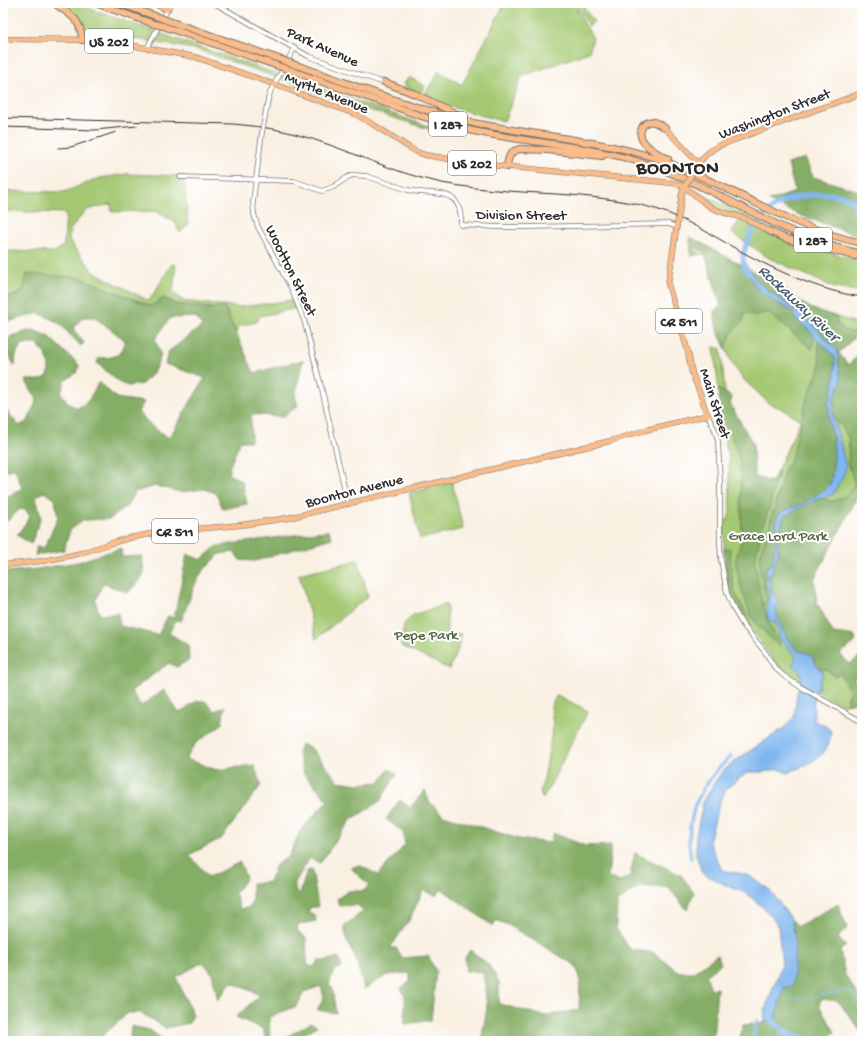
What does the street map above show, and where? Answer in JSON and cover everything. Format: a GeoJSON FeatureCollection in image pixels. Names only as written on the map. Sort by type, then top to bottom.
{"type":"FeatureCollection","features":[{"type":"Feature","properties":{"kind":"highway"},"geometry":{"type":"LineString","coordinates":[[54,3],[77,21],[81,29],[82,40]]}},
{"type":"Feature","properties":{"kind":"highway","name":"I 287"},"geometry":{"type":"LineString","coordinates":[[95,3],[411,112],[456,126],[484,133],[577,148],[645,163],[700,185],[809,239],[862,254]]}},
{"type":"Feature","properties":{"kind":"highway","name":"I 287"},"geometry":{"type":"LineString","coordinates":[[118,3],[424,109],[473,123],[624,149],[658,159],[703,178],[803,225],[862,244]]}},
{"type":"Feature","properties":{"kind":"highway"},"geometry":{"type":"LineString","coordinates":[[155,3],[167,9]]}},
{"type":"Feature","properties":{"kind":"highway"},"geometry":{"type":"LineString","coordinates":[[384,82],[415,94],[464,117],[473,123]]}},
{"type":"Feature","properties":{"kind":"highway"},"geometry":{"type":"LineString","coordinates":[[665,128],[653,122],[648,122],[641,128],[640,134],[642,140],[654,151],[703,178]]}},
{"type":"Feature","properties":{"kind":"highway"},"geometry":{"type":"LineString","coordinates":[[507,167],[511,154],[520,149],[537,149],[609,157],[616,156]]}},
{"type":"Feature","properties":{"kind":"highway"},"geometry":{"type":"LineString","coordinates":[[767,230],[787,239],[862,258]]}},
{"type":"Feature","properties":{"kind":"main road","name":"Myrtle Avenue"},"geometry":{"type":"LineString","coordinates":[[3,39],[111,41],[195,57],[355,114],[425,155],[471,163],[667,182],[686,186],[712,208],[749,220],[767,230]]}},
{"type":"Feature","properties":{"kind":"main road","name":"Washington Street"},"geometry":{"type":"LineString","coordinates":[[698,163],[718,146],[862,93]]}},
{"type":"Feature","properties":{"kind":"main road"},"geometry":{"type":"LineString","coordinates":[[665,128],[698,163]]}},
{"type":"Feature","properties":{"kind":"main road","name":"Main Street"},"geometry":{"type":"LineString","coordinates":[[698,163],[682,197],[668,284],[688,352],[692,373],[708,415]]}},
{"type":"Feature","properties":{"kind":"main road","name":"Boonton Avenue"},"geometry":{"type":"LineString","coordinates":[[3,565],[43,561],[68,556],[115,542],[157,533],[260,523],[288,518],[610,441],[646,430],[708,415]]}},
{"type":"Feature","properties":{"kind":"street"},"geometry":{"type":"LineString","coordinates":[[147,48],[170,3]]}},
{"type":"Feature","properties":{"kind":"street","name":"Park Avenue"},"geometry":{"type":"LineString","coordinates":[[214,3],[308,56],[384,82]]}},
{"type":"Feature","properties":{"kind":"street","name":"Wootton Street"},"geometry":{"type":"LineString","coordinates":[[294,48],[274,84],[268,99],[253,202],[254,214],[255,221],[291,288],[304,320],[322,390],[348,504]]}},
{"type":"Feature","properties":{"kind":"street","name":"Division Street"},"geometry":{"type":"LineString","coordinates":[[180,177],[294,181],[322,191],[333,188],[351,176],[365,175],[414,192],[439,193],[451,197],[456,202],[460,211],[461,225],[497,227],[677,225]]}},
{"type":"Feature","properties":{"kind":"street","name":"Main Street"},"geometry":{"type":"LineString","coordinates":[[708,415],[718,441],[721,560],[727,593],[738,617],[765,652],[775,668],[784,676],[798,686],[862,722]]}},
{"type":"Feature","properties":{"kind":"green space"},"geometry":{"type":"Polygon","coordinates":[[[60,3],[77,3],[96,11],[428,126],[441,133],[354,105],[199,50],[98,32],[85,32],[82,24],[60,3]]]}},
{"type":"Feature","properties":{"kind":"green space"},"geometry":{"type":"Polygon","coordinates":[[[505,3],[572,3],[593,38],[589,52],[522,76],[504,121],[437,103],[423,97],[439,71],[462,85],[505,3]]]}},
{"type":"Feature","properties":{"kind":"green space"},"geometry":{"type":"Polygon","coordinates":[[[581,3],[594,22],[589,26],[576,7],[581,3]]]}},
{"type":"Feature","properties":{"kind":"green space"},"geometry":{"type":"Polygon","coordinates":[[[409,77],[425,86],[420,93],[403,85],[409,77]]]}},
{"type":"Feature","properties":{"kind":"green space"},"geometry":{"type":"Polygon","coordinates":[[[805,158],[813,177],[862,192],[862,235],[854,234],[802,216],[769,201],[795,192],[788,164],[805,158]]]}},
{"type":"Feature","properties":{"kind":"green space"},"geometry":{"type":"Polygon","coordinates":[[[127,174],[184,176],[188,225],[180,233],[175,222],[155,211],[112,212],[111,204],[86,210],[70,230],[69,241],[94,272],[149,301],[172,264],[176,265],[173,292],[183,301],[239,307],[294,300],[297,308],[260,316],[256,322],[239,326],[237,333],[225,308],[209,308],[175,304],[164,298],[151,306],[78,277],[23,290],[16,295],[3,298],[3,251],[56,252],[64,244],[66,213],[3,211],[3,191],[64,192],[100,178],[127,174]]]}},
{"type":"Feature","properties":{"kind":"green space"},"geometry":{"type":"Polygon","coordinates":[[[692,189],[792,239],[816,249],[862,261],[862,292],[835,288],[769,258],[732,233],[741,217],[711,206],[692,189]]]}},
{"type":"Feature","properties":{"kind":"green space","name":"Grace Lord Park"},"geometry":{"type":"Polygon","coordinates":[[[690,237],[783,288],[812,309],[862,325],[862,329],[839,353],[848,365],[862,353],[862,490],[814,579],[817,603],[833,633],[855,636],[855,642],[840,654],[850,664],[859,657],[862,660],[862,673],[853,678],[862,690],[862,699],[849,704],[839,703],[822,695],[780,669],[740,613],[730,593],[725,566],[724,539],[724,520],[728,520],[730,510],[729,459],[723,433],[714,347],[721,349],[725,393],[732,397],[730,404],[753,444],[754,477],[772,482],[801,419],[770,404],[743,379],[732,363],[717,329],[714,311],[721,306],[705,254],[691,256],[690,237]]]}},
{"type":"Feature","properties":{"kind":"green space"},"geometry":{"type":"Polygon","coordinates":[[[690,237],[742,265],[759,291],[777,303],[793,311],[800,323],[814,336],[812,349],[767,312],[756,317],[745,312],[743,321],[731,334],[726,348],[717,329],[714,311],[721,306],[705,254],[706,252],[694,245],[696,255],[691,256],[690,237]]]}},
{"type":"Feature","properties":{"kind":"green space"},"geometry":{"type":"Polygon","coordinates":[[[748,268],[783,288],[812,309],[837,317],[837,324],[845,330],[857,334],[839,353],[848,365],[862,353],[862,490],[814,579],[817,603],[833,633],[855,636],[855,642],[840,654],[850,664],[859,657],[862,660],[862,673],[853,678],[862,690],[862,699],[856,702],[847,703],[847,695],[851,692],[840,674],[836,676],[828,670],[819,668],[811,655],[800,652],[787,639],[778,621],[776,608],[778,602],[772,590],[769,578],[778,555],[778,544],[784,516],[818,499],[822,498],[828,501],[834,501],[842,498],[855,484],[848,463],[849,439],[842,427],[833,418],[834,399],[841,382],[837,350],[812,324],[789,305],[771,293],[756,279],[748,268]]]}},
{"type":"Feature","properties":{"kind":"green space"},"geometry":{"type":"Polygon","coordinates":[[[27,274],[78,277],[151,306],[164,298],[175,304],[209,308],[225,308],[254,373],[303,360],[295,396],[298,406],[283,417],[251,414],[251,441],[240,441],[230,466],[228,474],[242,481],[247,504],[223,509],[216,493],[204,489],[181,492],[156,486],[134,492],[127,506],[110,519],[84,520],[70,530],[64,550],[36,555],[37,546],[44,548],[58,518],[55,499],[44,492],[36,497],[41,517],[31,544],[17,535],[30,517],[26,510],[20,509],[3,525],[3,499],[22,488],[15,469],[3,471],[3,406],[19,426],[28,421],[37,399],[25,380],[41,380],[48,376],[49,371],[47,358],[37,344],[23,344],[16,354],[15,366],[4,347],[11,336],[33,330],[48,336],[79,365],[77,372],[65,381],[61,393],[69,404],[78,408],[88,401],[99,382],[116,398],[144,402],[138,412],[154,428],[169,438],[205,378],[165,364],[168,352],[202,326],[196,317],[170,318],[155,339],[161,356],[153,373],[142,384],[128,386],[120,383],[97,363],[99,358],[112,357],[121,352],[125,340],[94,317],[83,317],[73,328],[84,343],[81,346],[59,323],[39,313],[3,323],[3,298],[16,295],[23,291],[27,274]]]}},
{"type":"Feature","properties":{"kind":"green space"},"geometry":{"type":"Polygon","coordinates":[[[818,341],[824,345],[835,359],[834,383],[828,403],[834,455],[832,477],[830,484],[824,490],[802,504],[783,511],[776,531],[772,564],[765,570],[765,585],[770,599],[766,601],[760,572],[760,553],[766,537],[785,468],[791,460],[806,402],[820,366],[818,341]]]}},
{"type":"Feature","properties":{"kind":"green space"},"geometry":{"type":"Polygon","coordinates":[[[718,389],[732,397],[730,404],[753,444],[754,477],[772,482],[778,470],[778,477],[774,486],[755,560],[760,593],[767,619],[780,644],[778,646],[752,619],[741,588],[735,561],[742,538],[740,462],[730,433],[721,423],[718,389]]]}},
{"type":"Feature","properties":{"kind":"green space"},"geometry":{"type":"Polygon","coordinates":[[[452,482],[463,529],[420,539],[409,493],[452,482]]]}},
{"type":"Feature","properties":{"kind":"green space"},"geometry":{"type":"Polygon","coordinates":[[[329,531],[332,538],[255,561],[240,560],[234,552],[220,554],[202,572],[196,582],[181,621],[176,620],[169,633],[188,645],[189,660],[177,667],[169,663],[131,691],[141,706],[164,690],[179,713],[197,701],[205,701],[215,711],[225,706],[222,724],[195,744],[186,759],[217,770],[254,765],[261,785],[222,838],[189,855],[209,877],[240,862],[246,878],[235,893],[240,909],[248,908],[252,901],[252,884],[269,882],[276,865],[289,856],[300,831],[328,800],[304,774],[298,753],[301,744],[311,748],[338,781],[358,784],[380,782],[389,769],[397,774],[380,801],[351,820],[320,863],[310,858],[295,882],[295,890],[300,894],[307,871],[312,870],[318,907],[312,907],[307,911],[315,915],[316,921],[297,925],[298,932],[306,938],[308,966],[313,967],[319,961],[339,957],[342,968],[334,970],[329,985],[332,987],[336,1013],[317,1010],[324,998],[321,986],[304,992],[297,1006],[269,1017],[270,1040],[272,1041],[266,1041],[263,1029],[236,1017],[260,995],[231,982],[218,1000],[212,973],[203,962],[176,977],[193,1015],[189,1023],[166,1028],[141,1013],[128,1013],[97,1041],[3,1041],[3,572],[38,569],[78,562],[121,548],[122,557],[142,556],[144,575],[128,593],[103,583],[95,601],[100,615],[118,613],[120,626],[158,635],[168,616],[174,618],[187,554],[201,560],[217,546],[329,531]]]}},
{"type":"Feature","properties":{"kind":"green space"},"geometry":{"type":"Polygon","coordinates":[[[724,548],[730,549],[735,593],[744,609],[750,626],[738,611],[730,594],[724,548]]]}},
{"type":"Feature","properties":{"kind":"green space"},"geometry":{"type":"Polygon","coordinates":[[[358,560],[368,596],[316,639],[299,574],[358,560]]]}},
{"type":"Feature","properties":{"kind":"green space","name":"Pepe Park"},"geometry":{"type":"Polygon","coordinates":[[[447,604],[447,634],[461,634],[458,649],[449,669],[401,646],[404,624],[413,615],[447,604]]]}},
{"type":"Feature","properties":{"kind":"green space"},"geometry":{"type":"Polygon","coordinates":[[[557,695],[588,711],[543,799],[540,792],[544,779],[553,726],[551,706],[557,695]]]}},
{"type":"Feature","properties":{"kind":"green space"},"geometry":{"type":"Polygon","coordinates":[[[425,790],[429,802],[443,815],[519,839],[550,843],[553,833],[585,846],[611,845],[608,877],[619,882],[630,876],[635,853],[681,875],[694,893],[687,910],[668,887],[639,887],[617,902],[616,928],[630,949],[654,953],[679,972],[694,972],[717,955],[721,964],[706,975],[711,989],[717,988],[713,1041],[481,1041],[487,1008],[483,972],[466,971],[465,958],[470,950],[488,964],[499,982],[499,1004],[544,1016],[579,1010],[580,977],[575,965],[508,925],[496,920],[493,926],[442,889],[436,896],[423,890],[410,919],[390,948],[396,948],[402,958],[428,956],[436,971],[431,1020],[405,1024],[405,997],[401,988],[410,982],[410,973],[387,975],[364,989],[355,956],[347,942],[344,926],[364,911],[357,905],[339,906],[337,899],[348,891],[364,891],[369,885],[351,868],[359,865],[378,875],[405,845],[403,832],[386,819],[400,800],[410,808],[425,790]]]}},
{"type":"Feature","properties":{"kind":"green space"},"geometry":{"type":"Polygon","coordinates":[[[838,904],[847,928],[838,938],[846,946],[840,950],[845,975],[862,1001],[862,1033],[838,1001],[821,999],[819,1005],[835,1032],[824,1041],[739,1041],[743,1025],[763,1023],[775,1019],[784,988],[795,937],[791,919],[798,926],[838,904]]]}},
{"type":"Feature","properties":{"kind":"green space"},"geometry":{"type":"Polygon","coordinates":[[[311,1023],[317,1026],[292,1041],[279,1041],[311,1023]]]}},
{"type":"Feature","properties":{"kind":"green space"},"geometry":{"type":"Polygon","coordinates":[[[131,1026],[150,1030],[165,1041],[120,1041],[122,1039],[130,1039],[131,1026]]]}},
{"type":"Feature","properties":{"kind":"water"},"geometry":{"type":"Polygon","coordinates":[[[742,265],[748,268],[756,279],[771,293],[789,305],[812,324],[837,350],[841,382],[834,399],[833,418],[846,466],[844,475],[833,494],[815,500],[784,516],[778,544],[778,555],[769,578],[772,590],[778,602],[776,609],[777,616],[787,639],[798,651],[808,653],[812,656],[816,665],[822,671],[823,676],[814,699],[814,721],[826,726],[831,731],[830,740],[823,753],[810,763],[788,773],[779,769],[764,772],[749,772],[726,789],[720,801],[709,841],[722,870],[748,875],[770,890],[791,919],[795,937],[793,986],[784,988],[775,1019],[763,1023],[766,1007],[782,964],[778,926],[768,912],[746,893],[702,873],[696,854],[696,835],[703,803],[712,786],[722,772],[735,761],[784,728],[794,717],[797,693],[802,684],[800,680],[801,677],[799,669],[795,668],[792,664],[795,661],[795,654],[781,641],[775,622],[768,620],[766,601],[770,599],[765,580],[768,573],[765,572],[765,570],[772,564],[776,540],[777,517],[783,511],[802,504],[824,490],[830,484],[834,455],[828,403],[834,383],[835,359],[824,345],[794,317],[793,311],[777,303],[759,291],[742,265]]]}},
{"type":"Feature","properties":{"kind":"waterway","name":"Rockaway River"},"geometry":{"type":"LineString","coordinates":[[748,272],[744,264],[743,255],[751,233],[757,223],[782,202],[807,195],[837,195],[845,197],[855,204],[862,222]]}},
{"type":"Feature","properties":{"kind":"waterway"},"geometry":{"type":"LineString","coordinates":[[691,858],[689,844],[690,826],[695,805],[704,788],[716,771],[731,756]]}},
{"type":"Feature","properties":{"kind":"waterway"},"geometry":{"type":"LineString","coordinates":[[782,990],[794,998],[812,998],[830,993],[836,994],[844,990],[851,992],[862,1004]]}},
{"type":"Feature","properties":{"kind":"waterway","name":"Rockaway River"},"geometry":{"type":"LineString","coordinates":[[772,1015],[770,1018],[786,1033],[811,1041]]}},
{"type":"Feature","properties":{"kind":"waterway"},"geometry":{"type":"LineString","coordinates":[[752,1041],[757,1020]]}},
{"type":"Feature","properties":{"kind":"railway"},"geometry":{"type":"LineString","coordinates":[[3,118],[233,124],[264,128],[314,139],[386,167],[423,179],[442,183],[490,190],[593,197],[638,204],[659,210],[678,218],[763,263],[795,278],[829,290],[862,297]]}},
{"type":"Feature","properties":{"kind":"railway"},"geometry":{"type":"LineString","coordinates":[[3,127],[95,130],[137,126]]}},
{"type":"Feature","properties":{"kind":"railway"},"geometry":{"type":"LineString","coordinates":[[58,148],[71,147],[116,132]]}},
{"type":"Feature","properties":{"kind":"district","name":"BOONTON"},"geometry":{"type":"Point","coordinates":[678,166]}}]}
